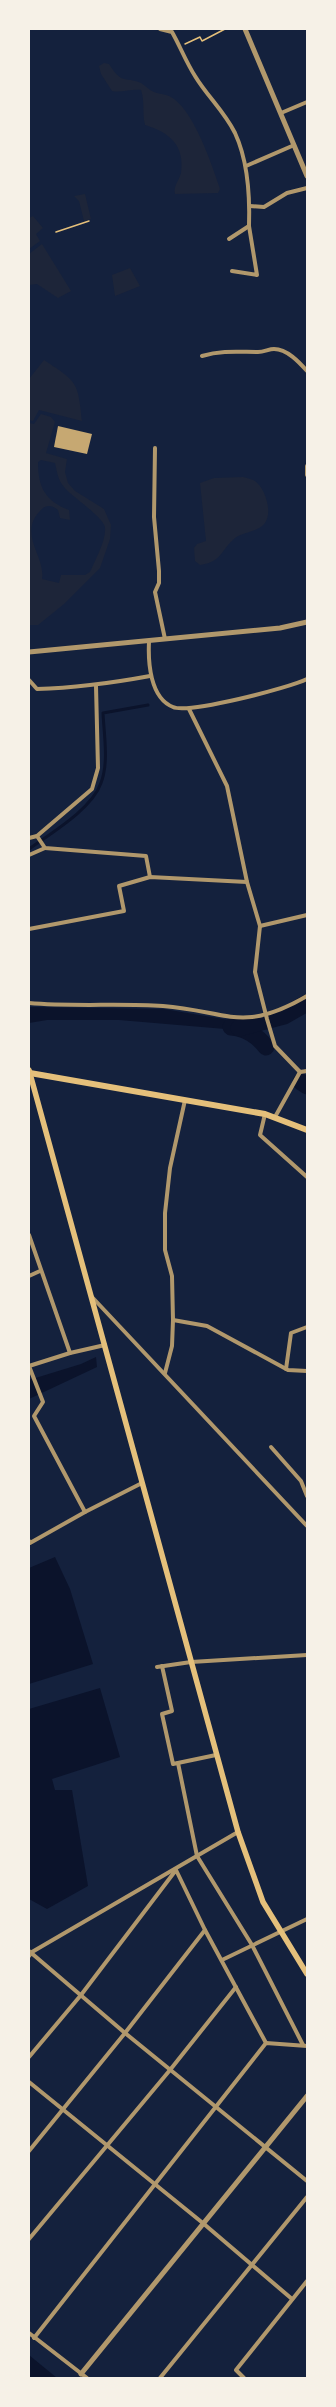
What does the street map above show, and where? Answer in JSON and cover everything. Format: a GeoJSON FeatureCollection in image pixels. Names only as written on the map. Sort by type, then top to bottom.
{"type":"FeatureCollection","features":[{"type":"Feature","properties":{"kind":"main road"},"geometry":{"type":"LineString","coordinates":[[307,1130],[265,1114],[30,1075],[238,1832],[256,1885],[279,1931],[307,1974]]}},
{"type":"Feature","properties":{"kind":"street"},"geometry":{"type":"LineString","coordinates":[[160,29],[172,32],[194,75],[220,107],[235,134],[246,166],[250,206],[249,226],[257,275],[232,271]]}},
{"type":"Feature","properties":{"kind":"street"},"geometry":{"type":"LineString","coordinates":[[245,29],[281,113],[292,146],[307,176]]}},
{"type":"Feature","properties":{"kind":"street"},"geometry":{"type":"LineString","coordinates":[[281,113],[307,102]]}},
{"type":"Feature","properties":{"kind":"street"},"geometry":{"type":"LineString","coordinates":[[246,166],[292,146]]}},
{"type":"Feature","properties":{"kind":"street"},"geometry":{"type":"LineString","coordinates":[[250,206],[264,207],[287,193],[307,188]]}},
{"type":"Feature","properties":{"kind":"street"},"geometry":{"type":"LineString","coordinates":[[229,238],[249,226]]}},
{"type":"Feature","properties":{"kind":"street"},"geometry":{"type":"LineString","coordinates":[[202,356],[213,353],[239,350],[259,352],[274,349],[296,359],[307,371]]}},
{"type":"Feature","properties":{"kind":"street"},"geometry":{"type":"LineString","coordinates":[[155,448],[154,517],[159,571],[159,583],[155,592],[165,639]]}},
{"type":"Feature","properties":{"kind":"street"},"geometry":{"type":"LineString","coordinates":[[307,466],[307,475]]}},
{"type":"Feature","properties":{"kind":"street"},"geometry":{"type":"LineString","coordinates":[[29,652],[149,642],[165,639],[280,628],[307,622]]}},
{"type":"Feature","properties":{"kind":"street"},"geometry":{"type":"LineString","coordinates":[[149,642],[150,676],[166,702],[173,708],[189,709],[251,696],[307,679]]}},
{"type":"Feature","properties":{"kind":"street"},"geometry":{"type":"LineString","coordinates":[[29,680],[37,689],[96,686],[150,676]]}},
{"type":"Feature","properties":{"kind":"street"},"geometry":{"type":"LineString","coordinates":[[29,838],[37,836],[92,789],[98,768],[96,686]]}},
{"type":"Feature","properties":{"kind":"street"},"geometry":{"type":"LineString","coordinates":[[189,709],[227,786],[247,882],[260,926],[255,972],[266,1017],[275,1046],[300,1072]]}},
{"type":"Feature","properties":{"kind":"street"},"geometry":{"type":"LineString","coordinates":[[37,836],[44,847]]}},
{"type":"Feature","properties":{"kind":"street"},"geometry":{"type":"LineString","coordinates":[[29,856],[44,847],[146,856],[150,877]]}},
{"type":"Feature","properties":{"kind":"street"},"geometry":{"type":"LineString","coordinates":[[29,929],[124,911],[119,886],[150,877],[247,882]]}},
{"type":"Feature","properties":{"kind":"street"},"geometry":{"type":"LineString","coordinates":[[260,926],[307,915]]}},
{"type":"Feature","properties":{"kind":"street"},"geometry":{"type":"LineString","coordinates":[[29,1003],[62,1006],[164,1006],[233,1018],[266,1017],[307,996]]}},
{"type":"Feature","properties":{"kind":"street"},"geometry":{"type":"LineString","coordinates":[[300,1072],[307,1071]]}},
{"type":"Feature","properties":{"kind":"street"},"geometry":{"type":"LineString","coordinates":[[275,1117],[300,1072]]}},
{"type":"Feature","properties":{"kind":"street"},"geometry":{"type":"LineString","coordinates":[[165,1373],[172,1346],[173,1320],[172,1276],[165,1250],[165,1213],[170,1168],[185,1100]]}},
{"type":"Feature","properties":{"kind":"street"},"geometry":{"type":"LineString","coordinates":[[265,1114],[260,1135],[307,1177]]}},
{"type":"Feature","properties":{"kind":"street"},"geometry":{"type":"LineString","coordinates":[[29,1236],[31,1250],[70,1353]]}},
{"type":"Feature","properties":{"kind":"street"},"geometry":{"type":"LineString","coordinates":[[29,1276],[40,1271]]}},
{"type":"Feature","properties":{"kind":"street"},"geometry":{"type":"LineString","coordinates":[[90,1295],[165,1373],[307,1526]]}},
{"type":"Feature","properties":{"kind":"street"},"geometry":{"type":"LineString","coordinates":[[173,1320],[207,1326],[286,1369],[307,1371]]}},
{"type":"Feature","properties":{"kind":"street"},"geometry":{"type":"LineString","coordinates":[[286,1369],[292,1333],[307,1328]]}},
{"type":"Feature","properties":{"kind":"street"},"geometry":{"type":"LineString","coordinates":[[29,1419],[34,1416],[43,1402],[29,1366],[70,1353],[105,1345]]}},
{"type":"Feature","properties":{"kind":"street"},"geometry":{"type":"LineString","coordinates":[[34,1416],[85,1512]]}},
{"type":"Feature","properties":{"kind":"street"},"geometry":{"type":"LineString","coordinates":[[271,1447],[301,1481],[307,1496]]}},
{"type":"Feature","properties":{"kind":"street"},"geometry":{"type":"LineString","coordinates":[[29,1541],[30,1543],[85,1512],[142,1483]]}},
{"type":"Feature","properties":{"kind":"street"},"geometry":{"type":"LineString","coordinates":[[157,1667],[191,1662],[307,1655]]}},
{"type":"Feature","properties":{"kind":"street"},"geometry":{"type":"LineString","coordinates":[[162,1666],[172,1711],[162,1714],[173,1764],[216,1755]]}},
{"type":"Feature","properties":{"kind":"street"},"geometry":{"type":"LineString","coordinates":[[178,1763],[197,1856],[252,1945],[305,2046]]}},
{"type":"Feature","properties":{"kind":"street"},"geometry":{"type":"LineString","coordinates":[[238,1832],[176,1870],[30,1953],[216,2108],[307,2181]]}},
{"type":"Feature","properties":{"kind":"street"},"geometry":{"type":"LineString","coordinates":[[176,1870],[205,1930],[266,2043]]}},
{"type":"Feature","properties":{"kind":"street"},"geometry":{"type":"LineString","coordinates":[[29,2057],[81,1995],[176,1870]]}},
{"type":"Feature","properties":{"kind":"street"},"geometry":{"type":"LineString","coordinates":[[222,1960],[279,1931],[307,1919]]}},
{"type":"Feature","properties":{"kind":"street"},"geometry":{"type":"LineString","coordinates":[[29,2150],[125,2033],[205,1930]]}},
{"type":"Feature","properties":{"kind":"street"},"geometry":{"type":"LineString","coordinates":[[29,2239],[170,2070],[236,1987]]}},
{"type":"Feature","properties":{"kind":"street"},"geometry":{"type":"LineString","coordinates":[[266,2043],[305,2046]]}},
{"type":"Feature","properties":{"kind":"street"},"geometry":{"type":"LineString","coordinates":[[34,2338],[154,2183],[216,2108],[266,2043]]}},
{"type":"Feature","properties":{"kind":"street"},"geometry":{"type":"LineString","coordinates":[[29,2082],[204,2224],[292,2299]]}},
{"type":"Feature","properties":{"kind":"street"},"geometry":{"type":"LineString","coordinates":[[81,2374],[307,2096]]}},
{"type":"Feature","properties":{"kind":"street"},"geometry":{"type":"LineString","coordinates":[[160,2378],[251,2264],[307,2197]]}},
{"type":"Feature","properties":{"kind":"street"},"geometry":{"type":"LineString","coordinates":[[245,2378],[236,2370],[307,2281]]}},
{"type":"Feature","properties":{"kind":"street"},"geometry":{"type":"LineString","coordinates":[[29,2333],[87,2378]]}},
{"type":"Feature","properties":{"kind":"path"},"geometry":{"type":"LineString","coordinates":[[180,46],[200,37],[202,41],[225,29]]}},
{"type":"Feature","properties":{"kind":"path"},"geometry":{"type":"LineString","coordinates":[[56,232],[89,221]]}},
{"type":"Feature","properties":{"kind":"shaded area"},"geometry":{"type":"Polygon","coordinates":[[[104,63],[109,64],[113,71],[120,77],[141,83],[152,91],[169,96],[178,102],[194,124],[207,152],[220,189],[218,193],[175,194],[175,186],[181,173],[182,163],[178,147],[168,136],[145,125],[141,90],[119,92],[112,91],[101,74],[99,66],[104,63]]]}},
{"type":"Feature","properties":{"kind":"shaded area"},"geometry":{"type":"Polygon","coordinates":[[[85,194],[91,219],[84,221],[79,201],[74,196],[85,194]]]}},
{"type":"Feature","properties":{"kind":"shaded area"},"geometry":{"type":"Polygon","coordinates":[[[33,216],[43,228],[36,234],[40,241],[29,249],[29,218],[33,216]]]}},
{"type":"Feature","properties":{"kind":"shaded area"},"geometry":{"type":"Polygon","coordinates":[[[42,244],[71,291],[58,298],[37,284],[29,285],[29,254],[42,244]]]}},
{"type":"Feature","properties":{"kind":"shaded area"},"geometry":{"type":"Polygon","coordinates":[[[130,268],[140,286],[115,296],[112,275],[130,268]]]}},
{"type":"Feature","properties":{"kind":"shaded area"},"geometry":{"type":"Polygon","coordinates":[[[44,360],[63,373],[74,384],[79,398],[82,421],[39,410],[33,421],[29,420],[29,379],[44,360]]]}},
{"type":"Feature","properties":{"kind":"shaded area"},"geometry":{"type":"Polygon","coordinates":[[[41,414],[51,417],[55,422],[46,453],[67,459],[65,472],[68,483],[75,491],[104,509],[111,525],[110,539],[100,568],[64,604],[38,625],[29,625],[29,423],[34,424],[41,414]],[[41,460],[38,462],[39,479],[44,492],[54,502],[69,510],[70,520],[60,518],[58,510],[54,507],[46,506],[35,518],[32,527],[32,536],[42,570],[42,579],[59,583],[61,575],[85,575],[90,572],[104,539],[105,528],[104,524],[94,513],[64,487],[59,479],[55,463],[41,460]]]}},
{"type":"Feature","properties":{"kind":"shaded area"},"geometry":{"type":"Polygon","coordinates":[[[243,477],[251,479],[259,484],[265,494],[268,513],[265,523],[255,530],[235,538],[217,559],[207,564],[200,565],[195,561],[194,548],[197,544],[206,541],[200,483],[214,478],[243,477]]]}},
{"type":"Feature","properties":{"kind":"shaded area"},"geometry":{"type":"Polygon","coordinates":[[[29,1007],[164,1009],[241,1022],[259,1022],[248,1029],[251,1034],[237,1030],[119,1020],[47,1020],[29,1023],[29,1007]]]}},
{"type":"Feature","properties":{"kind":"shaded area"},"geometry":{"type":"Polygon","coordinates":[[[96,1357],[97,1367],[29,1399],[29,1380],[81,1364],[96,1357]]]}},
{"type":"Feature","properties":{"kind":"shaded area"},"geometry":{"type":"Polygon","coordinates":[[[55,1557],[70,1589],[93,1664],[29,1684],[29,1568],[55,1557]]]}},
{"type":"Feature","properties":{"kind":"shaded area"},"geometry":{"type":"Polygon","coordinates":[[[100,1688],[120,1757],[52,1779],[55,1790],[72,1790],[88,1886],[47,1909],[29,1899],[29,1709],[100,1688]]]}},
{"type":"Feature","properties":{"kind":"shaded area"},"geometry":{"type":"Polygon","coordinates":[[[29,2355],[57,2378],[29,2378],[29,2355]]]}},
{"type":"Feature","properties":{"kind":"building"},"geometry":{"type":"Polygon","coordinates":[[[58,426],[92,434],[87,454],[54,447],[58,426]]]}},
{"type":"Feature","properties":{"kind":"waterway"},"geometry":{"type":"LineString","coordinates":[[29,849],[70,820],[89,802],[96,793],[101,783],[105,766],[103,713],[148,705]]}},
{"type":"Feature","properties":{"kind":"waterway"},"geometry":{"type":"LineString","coordinates":[[239,1028],[284,1016],[307,1003]]}},
{"type":"Feature","properties":{"kind":"waterway"},"geometry":{"type":"LineString","coordinates":[[231,1027],[251,1033],[266,1047]]}},
{"type":"Feature","properties":{"kind":"waterway"},"geometry":{"type":"LineString","coordinates":[[301,1082],[307,1086]]}}]}
